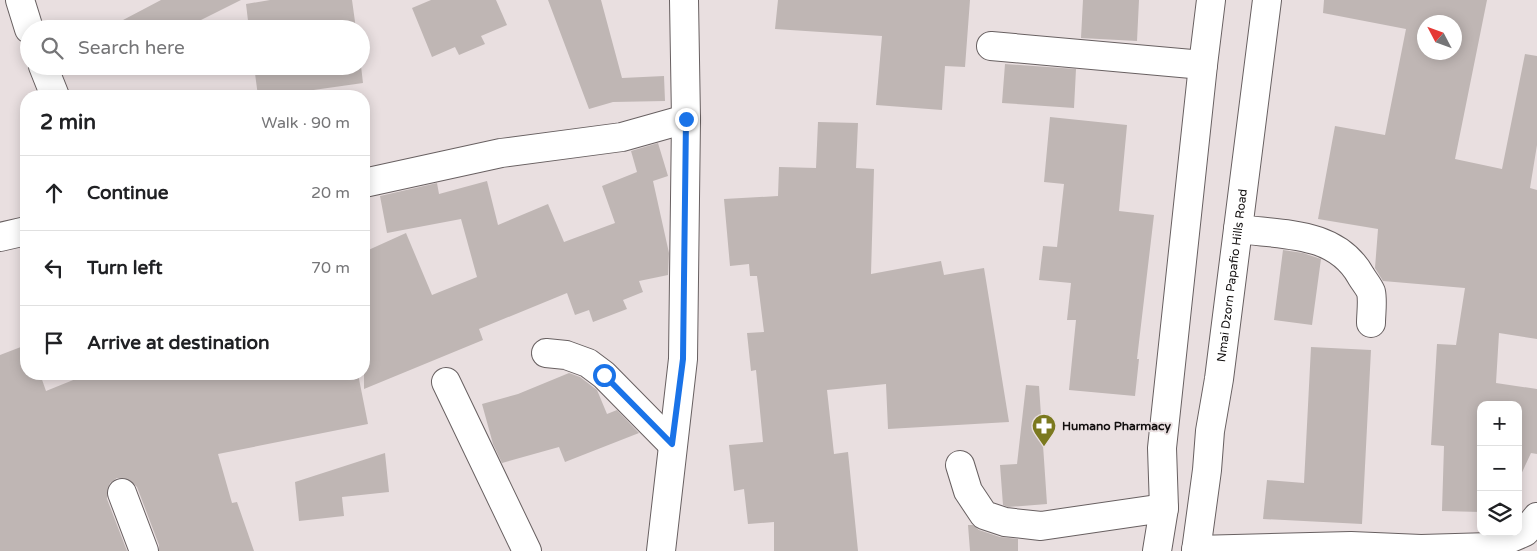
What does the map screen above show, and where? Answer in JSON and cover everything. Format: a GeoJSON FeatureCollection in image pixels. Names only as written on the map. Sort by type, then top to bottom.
{"type":"FeatureCollection","features":[{"type":"Feature","properties":{"kind":"street"},"geometry":{"type":"LineString","coordinates":[[20,0],[26,20]]}},
{"type":"Feature","properties":{"kind":"street"},"geometry":{"type":"LineString","coordinates":[[661,551],[683,359],[686,119],[684,0]]}},
{"type":"Feature","properties":{"kind":"street"},"geometry":{"type":"LineString","coordinates":[[1157,551],[1164,508],[1162,448],[1202,65],[1211,0]]}},
{"type":"Feature","properties":{"kind":"street","name":"Nmai Dzorn Papafio Hills Road"},"geometry":{"type":"LineString","coordinates":[[1196,550],[1267,0]]}},
{"type":"Feature","properties":{"kind":"street"},"geometry":{"type":"LineString","coordinates":[[991,46],[1202,65]]}},
{"type":"Feature","properties":{"kind":"street"},"geometry":{"type":"LineString","coordinates":[[47,75],[53,90]]}},
{"type":"Feature","properties":{"kind":"street"},"geometry":{"type":"LineString","coordinates":[[370,182],[501,153],[622,136],[686,119]]}},
{"type":"Feature","properties":{"kind":"street"},"geometry":{"type":"LineString","coordinates":[[1238,230],[1298,236],[1316,240],[1336,248],[1356,266],[1371,292],[1371,323]]}},
{"type":"Feature","properties":{"kind":"street"},"geometry":{"type":"LineString","coordinates":[[0,237],[20,232]]}},
{"type":"Feature","properties":{"kind":"street"},"geometry":{"type":"LineString","coordinates":[[546,353],[566,355],[588,363],[604,375],[672,444]]}},
{"type":"Feature","properties":{"kind":"street"},"geometry":{"type":"LineString","coordinates":[[446,382],[527,551]]}},
{"type":"Feature","properties":{"kind":"street"},"geometry":{"type":"LineString","coordinates":[[960,465],[968,491],[984,515],[1005,522],[1041,526],[1164,508]]}},
{"type":"Feature","properties":{"kind":"street"},"geometry":{"type":"LineString","coordinates":[[122,493],[144,551]]}},
{"type":"Feature","properties":{"kind":"street"},"geometry":{"type":"LineString","coordinates":[[1196,550],[1351,546],[1420,549],[1490,547],[1525,532],[1537,518]]}},
{"type":"Feature","properties":{"kind":"building"},"geometry":{"type":"Polygon","coordinates":[[[161,0],[241,0],[201,20],[123,20],[161,0]]]}},
{"type":"Feature","properties":{"kind":"building"},"geometry":{"type":"Polygon","coordinates":[[[270,0],[352,0],[355,20],[248,20],[246,4],[270,0]]]}},
{"type":"Feature","properties":{"kind":"building"},"geometry":{"type":"Polygon","coordinates":[[[431,0],[496,0],[507,25],[481,36],[485,44],[459,55],[455,47],[432,57],[412,8],[431,0]]]}},
{"type":"Feature","properties":{"kind":"building"},"geometry":{"type":"Polygon","coordinates":[[[548,0],[601,0],[622,78],[664,76],[665,101],[613,102],[589,109],[548,0]]]}},
{"type":"Feature","properties":{"kind":"building"},"geometry":{"type":"Polygon","coordinates":[[[778,0],[970,0],[965,67],[945,66],[942,110],[876,105],[882,36],[775,29],[778,0]]]}},
{"type":"Feature","properties":{"kind":"building"},"geometry":{"type":"Polygon","coordinates":[[[1083,0],[1139,0],[1137,41],[1081,38],[1083,0]]]}},
{"type":"Feature","properties":{"kind":"building"},"geometry":{"type":"Polygon","coordinates":[[[1324,0],[1487,0],[1455,159],[1502,169],[1525,54],[1537,56],[1537,145],[1530,188],[1537,190],[1537,339],[1499,333],[1496,383],[1537,389],[1537,454],[1531,453],[1522,472],[1522,401],[1477,401],[1477,512],[1442,511],[1444,446],[1431,445],[1437,344],[1456,345],[1465,288],[1383,281],[1375,268],[1378,229],[1318,219],[1335,126],[1385,135],[1406,29],[1323,13],[1324,0]]]}},
{"type":"Feature","properties":{"kind":"building"},"geometry":{"type":"Polygon","coordinates":[[[1005,64],[1076,69],[1074,108],[1002,103],[1005,64]]]}},
{"type":"Feature","properties":{"kind":"building"},"geometry":{"type":"Polygon","coordinates":[[[255,75],[362,75],[363,83],[313,90],[257,90],[255,75]]]}},
{"type":"Feature","properties":{"kind":"building"},"geometry":{"type":"Polygon","coordinates":[[[1050,117],[1127,125],[1119,211],[1154,215],[1137,359],[1139,359],[1135,396],[1069,390],[1076,320],[1067,320],[1071,283],[1039,280],[1043,246],[1057,247],[1064,184],[1044,182],[1050,117]]]}},
{"type":"Feature","properties":{"kind":"building"},"geometry":{"type":"Polygon","coordinates":[[[818,122],[858,123],[856,168],[874,169],[871,274],[941,261],[944,275],[984,268],[1009,422],[888,429],[886,384],[827,390],[834,454],[848,452],[858,551],[774,551],[774,522],[748,524],[744,489],[734,491],[729,445],[763,442],[756,370],[751,371],[747,333],[764,332],[757,276],[750,276],[749,264],[730,266],[724,199],[778,196],[779,167],[816,168],[818,122]]]}},
{"type":"Feature","properties":{"kind":"building"},"geometry":{"type":"Polygon","coordinates":[[[658,143],[668,176],[653,181],[669,253],[668,275],[639,281],[643,292],[623,300],[627,309],[593,322],[589,310],[575,315],[567,293],[479,329],[483,340],[364,389],[364,380],[370,380],[370,249],[406,233],[432,295],[477,277],[461,219],[387,233],[380,196],[437,183],[439,194],[487,181],[498,225],[548,204],[564,242],[615,223],[602,186],[637,172],[631,151],[658,143]]]}},
{"type":"Feature","properties":{"kind":"building"},"geometry":{"type":"Polygon","coordinates":[[[1283,250],[1303,253],[1321,259],[1312,325],[1274,320],[1283,250]]]}},
{"type":"Feature","properties":{"kind":"building"},"geometry":{"type":"Polygon","coordinates":[[[20,347],[20,380],[42,380],[46,391],[73,380],[359,380],[368,424],[218,454],[232,503],[237,502],[254,551],[159,551],[159,545],[137,487],[131,481],[117,478],[110,483],[107,499],[127,551],[0,551],[0,355],[20,347]]]}},
{"type":"Feature","properties":{"kind":"building"},"geometry":{"type":"Polygon","coordinates":[[[1311,347],[1371,350],[1362,524],[1263,519],[1267,480],[1304,483],[1311,347]]]}},
{"type":"Feature","properties":{"kind":"building"},"geometry":{"type":"Polygon","coordinates":[[[569,373],[580,377],[597,390],[607,414],[617,410],[639,433],[565,462],[559,447],[502,463],[493,444],[482,404],[518,394],[569,373]]]}},
{"type":"Feature","properties":{"kind":"building"},"geometry":{"type":"Polygon","coordinates":[[[1026,385],[1039,386],[1047,504],[1008,507],[1003,505],[1000,465],[1017,464],[1026,385]]]}},
{"type":"Feature","properties":{"kind":"building"},"geometry":{"type":"Polygon","coordinates":[[[385,453],[389,492],[342,497],[344,516],[299,521],[295,482],[385,453]]]}},
{"type":"Feature","properties":{"kind":"building"},"geometry":{"type":"Polygon","coordinates":[[[968,525],[973,525],[979,530],[1000,537],[1018,539],[1018,551],[970,551],[968,525]]]}},
{"type":"Feature","properties":{"kind":"place","name":"Humano Pharmacy"},"geometry":{"type":"Point","coordinates":[1044,447]}},
{"type":"Feature","properties":{"kind":"route"},"geometry":{"type":"LineString","coordinates":[[604,375],[672,444],[683,359],[686,119]]}}]}
